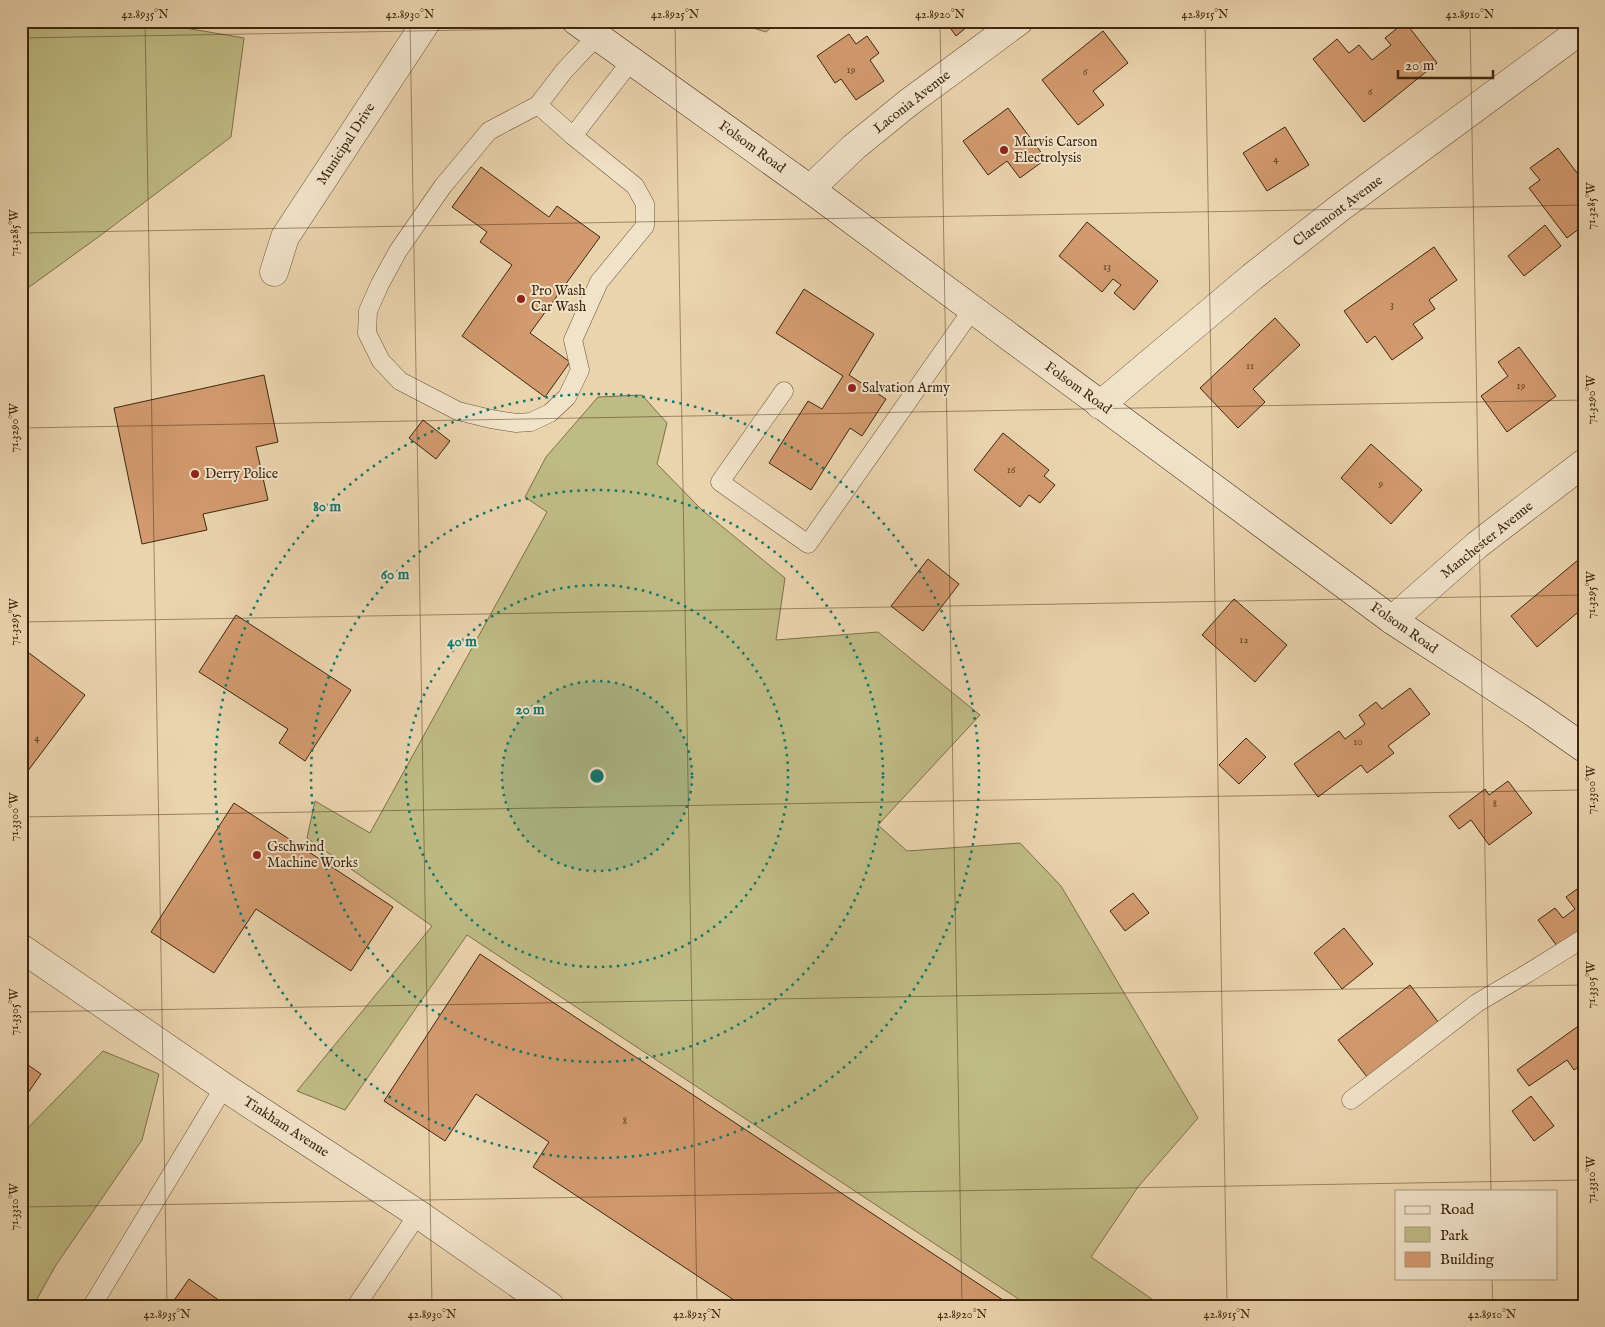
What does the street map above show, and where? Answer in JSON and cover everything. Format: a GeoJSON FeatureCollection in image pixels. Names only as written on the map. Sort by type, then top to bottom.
{"type":"FeatureCollection","features":[{"type":"Feature","properties":{"kind":"street","name":"Municipal Drive"},"geometry":{"type":"LineString","coordinates":[[274,272],[285,237],[427,21]]}},
{"type":"Feature","properties":{"kind":"street","name":"Laconia Avenue"},"geometry":{"type":"LineString","coordinates":[[810,189],[854,147],[908,103],[1019,21]]}},
{"type":"Feature","properties":{"kind":"street","name":"Claremont Avenue"},"geometry":{"type":"LineString","coordinates":[[1100,404],[1252,277],[1341,207],[1584,28]]}},
{"type":"Feature","properties":{"kind":"street","name":"Folsom Road"},"geometry":{"type":"LineString","coordinates":[[586,29],[810,189],[1392,620],[1584,748]]}},
{"type":"Feature","properties":{"kind":"street","name":"Manchester Avenue"},"geometry":{"type":"LineString","coordinates":[[1392,620],[1477,545],[1584,463]]}},
{"type":"Feature","properties":{"kind":"street","name":"Tinkham Avenue"},"geometry":{"type":"LineString","coordinates":[[21,948],[224,1087],[418,1214],[550,1306]]}},
{"type":"Feature","properties":{"kind":"lane"},"geometry":{"type":"LineString","coordinates":[[538,105],[635,186],[645,204],[645,226],[599,282],[573,340],[580,370],[567,398],[550,412],[532,422],[516,422],[491,419],[458,411],[400,381],[381,360],[367,333],[368,311],[398,251],[443,186],[489,132],[538,105],[564,71],[586,29]]}},
{"type":"Feature","properties":{"kind":"lane"},"geometry":{"type":"LineString","coordinates":[[573,136],[631,61]]}},
{"type":"Feature","properties":{"kind":"lane"},"geometry":{"type":"LineString","coordinates":[[784,391],[720,482],[808,544],[972,310]]}},
{"type":"Feature","properties":{"kind":"lane"},"geometry":{"type":"LineString","coordinates":[[1351,1100],[1477,1003],[1528,974],[1584,938]]}},
{"type":"Feature","properties":{"kind":"lane"},"geometry":{"type":"LineString","coordinates":[[92,1306],[224,1087]]}},
{"type":"Feature","properties":{"kind":"lane"},"geometry":{"type":"LineString","coordinates":[[356,1306],[418,1214]]}},
{"type":"Feature","properties":{"kind":"green space"},"geometry":{"type":"Polygon","coordinates":[[[21,21],[144,21],[244,38],[231,137],[21,293],[21,21]]]}},
{"type":"Feature","properties":{"kind":"green space"},"geometry":{"type":"Polygon","coordinates":[[[730,21],[778,21],[766,32],[730,21]]]}},
{"type":"Feature","properties":{"kind":"green space"},"geometry":{"type":"Polygon","coordinates":[[[642,395],[667,423],[657,464],[702,510],[785,578],[776,640],[878,632],[980,715],[878,825],[907,851],[1020,843],[1061,886],[1198,1118],[1138,1187],[1091,1257],[1162,1306],[1029,1306],[467,935],[345,1110],[297,1091],[432,926],[307,838],[315,801],[370,833],[547,512],[525,497],[546,457],[598,397],[642,395]]]}},
{"type":"Feature","properties":{"kind":"green space"},"geometry":{"type":"Polygon","coordinates":[[[103,1051],[159,1074],[142,1140],[56,1265],[33,1306],[21,1306],[21,1135],[103,1051]]]}},
{"type":"Feature","properties":{"kind":"building"},"geometry":{"type":"Polygon","coordinates":[[[945,21],[974,21],[956,36],[945,21]]]}},
{"type":"Feature","properties":{"kind":"building"},"geometry":{"type":"Polygon","coordinates":[[[1405,22],[1437,63],[1364,122],[1313,59],[1337,39],[1349,53],[1359,45],[1372,60],[1391,45],[1385,38],[1405,22]]]}},
{"type":"Feature","properties":{"kind":"building"},"geometry":{"type":"Polygon","coordinates":[[[1103,31],[1128,63],[1093,91],[1104,105],[1078,125],[1042,80],[1103,31]]]}},
{"type":"Feature","properties":{"kind":"building"},"geometry":{"type":"Polygon","coordinates":[[[849,34],[856,44],[867,36],[879,53],[870,60],[884,81],[856,100],[841,79],[835,83],[817,56],[849,34]]]}},
{"type":"Feature","properties":{"kind":"building","name":"Marvis Carson Electrolysis"},"geometry":{"type":"Polygon","coordinates":[[[1008,108],[1046,159],[1020,178],[1007,161],[988,175],[963,141],[1008,108]]]}},
{"type":"Feature","properties":{"kind":"building"},"geometry":{"type":"Polygon","coordinates":[[[1285,127],[1309,165],[1267,191],[1243,153],[1285,127]]]}},
{"type":"Feature","properties":{"kind":"building"},"geometry":{"type":"Polygon","coordinates":[[[1558,148],[1584,182],[1584,225],[1567,238],[1529,188],[1540,180],[1530,168],[1558,148]]]}},
{"type":"Feature","properties":{"kind":"building","name":"Pro Wash Car Wash"},"geometry":{"type":"Polygon","coordinates":[[[481,167],[549,217],[557,206],[600,237],[530,333],[570,362],[545,397],[462,336],[512,265],[480,242],[487,232],[452,207],[481,167]]]}},
{"type":"Feature","properties":{"kind":"building"},"geometry":{"type":"Polygon","coordinates":[[[1087,222],[1158,281],[1134,310],[1114,293],[1121,285],[1113,279],[1102,292],[1059,256],[1087,222]]]}},
{"type":"Feature","properties":{"kind":"building"},"geometry":{"type":"Polygon","coordinates":[[[1545,225],[1561,246],[1524,276],[1508,256],[1545,225]]]}},
{"type":"Feature","properties":{"kind":"building"},"geometry":{"type":"Polygon","coordinates":[[[1434,247],[1457,280],[1429,300],[1435,309],[1413,324],[1423,338],[1392,360],[1375,336],[1367,343],[1344,311],[1434,247]]]}},
{"type":"Feature","properties":{"kind":"building","name":"Salvation Army"},"geometry":{"type":"Polygon","coordinates":[[[804,289],[874,334],[849,375],[886,399],[862,436],[850,428],[811,490],[769,463],[808,401],[822,409],[843,376],[776,333],[804,289]]]}},
{"type":"Feature","properties":{"kind":"building"},"geometry":{"type":"Polygon","coordinates":[[[1275,318],[1300,345],[1253,389],[1265,402],[1238,428],[1200,388],[1275,318]]]}},
{"type":"Feature","properties":{"kind":"building"},"geometry":{"type":"Polygon","coordinates":[[[1519,347],[1556,396],[1507,432],[1481,396],[1508,376],[1498,362],[1519,347]]]}},
{"type":"Feature","properties":{"kind":"building","name":"Derry Police"},"geometry":{"type":"Polygon","coordinates":[[[264,375],[278,442],[256,447],[268,500],[203,514],[207,530],[142,544],[114,408],[264,375]]]}},
{"type":"Feature","properties":{"kind":"building"},"geometry":{"type":"Polygon","coordinates":[[[423,420],[450,441],[436,459],[409,438],[423,420]]]}},
{"type":"Feature","properties":{"kind":"building"},"geometry":{"type":"Polygon","coordinates":[[[1003,433],[1049,470],[1044,476],[1055,485],[1040,503],[1029,495],[1020,507],[974,470],[1003,433]]]}},
{"type":"Feature","properties":{"kind":"building"},"geometry":{"type":"Polygon","coordinates":[[[1371,444],[1422,490],[1391,524],[1341,478],[1371,444]]]}},
{"type":"Feature","properties":{"kind":"building"},"geometry":{"type":"Polygon","coordinates":[[[1584,555],[1584,607],[1537,647],[1511,616],[1584,555]]]}},
{"type":"Feature","properties":{"kind":"building"},"geometry":{"type":"Polygon","coordinates":[[[928,559],[959,584],[923,631],[891,606],[928,559]]]}},
{"type":"Feature","properties":{"kind":"building"},"geometry":{"type":"Polygon","coordinates":[[[1234,599],[1287,645],[1255,682],[1202,635],[1234,599]]]}},
{"type":"Feature","properties":{"kind":"building"},"geometry":{"type":"Polygon","coordinates":[[[236,615],[351,690],[305,761],[279,743],[288,729],[199,672],[236,615]]]}},
{"type":"Feature","properties":{"kind":"building"},"geometry":{"type":"Polygon","coordinates":[[[21,647],[85,695],[21,780],[21,647]]]}},
{"type":"Feature","properties":{"kind":"building"},"geometry":{"type":"Polygon","coordinates":[[[1410,688],[1430,714],[1388,746],[1394,753],[1367,773],[1361,765],[1318,797],[1294,764],[1339,731],[1345,739],[1365,724],[1359,715],[1376,702],[1382,709],[1410,688]]]}},
{"type":"Feature","properties":{"kind":"building"},"geometry":{"type":"Polygon","coordinates":[[[1246,738],[1266,757],[1239,784],[1219,765],[1246,738]]]}},
{"type":"Feature","properties":{"kind":"building"},"geometry":{"type":"Polygon","coordinates":[[[1508,781],[1532,813],[1489,845],[1471,820],[1459,829],[1449,816],[1485,789],[1489,795],[1508,781]]]}},
{"type":"Feature","properties":{"kind":"building","name":"Gschwind Machine Works"},"geometry":{"type":"Polygon","coordinates":[[[234,803],[393,907],[351,971],[256,909],[214,973],[151,932],[234,803]]]}},
{"type":"Feature","properties":{"kind":"building"},"geometry":{"type":"Polygon","coordinates":[[[1584,884],[1584,927],[1557,946],[1538,920],[1555,908],[1563,918],[1575,909],[1566,897],[1584,884]]]}},
{"type":"Feature","properties":{"kind":"building"},"geometry":{"type":"Polygon","coordinates":[[[1133,893],[1149,913],[1125,931],[1110,911],[1133,893]]]}},
{"type":"Feature","properties":{"kind":"building"},"geometry":{"type":"Polygon","coordinates":[[[1344,928],[1373,964],[1342,989],[1314,953],[1344,928]]]}},
{"type":"Feature","properties":{"kind":"building"},"geometry":{"type":"Polygon","coordinates":[[[480,954],[1012,1306],[743,1306],[533,1167],[549,1142],[476,1094],[445,1141],[384,1101],[480,954]]]}},
{"type":"Feature","properties":{"kind":"building"},"geometry":{"type":"Polygon","coordinates":[[[1410,985],[1439,1023],[1368,1078],[1338,1040],[1410,985]]]}},
{"type":"Feature","properties":{"kind":"building"},"geometry":{"type":"Polygon","coordinates":[[[1584,1022],[1584,1045],[1580,1047],[1584,1052],[1584,1063],[1574,1070],[1567,1060],[1529,1086],[1517,1070],[1584,1022]]]}},
{"type":"Feature","properties":{"kind":"building"},"geometry":{"type":"Polygon","coordinates":[[[21,1060],[41,1074],[21,1103],[21,1060]]]}},
{"type":"Feature","properties":{"kind":"building"},"geometry":{"type":"Polygon","coordinates":[[[1531,1096],[1554,1126],[1534,1141],[1512,1111],[1531,1096]]]}},
{"type":"Feature","properties":{"kind":"building"},"geometry":{"type":"Polygon","coordinates":[[[189,1279],[227,1306],[170,1306],[189,1279]]]}},
{"type":"Feature","properties":{"kind":"place","name":"Marvis Carson Electrolysis"},"geometry":{"type":"Point","coordinates":[1004,150]}},
{"type":"Feature","properties":{"kind":"place","name":"Pro Wash Car Wash"},"geometry":{"type":"Point","coordinates":[521,299]}},
{"type":"Feature","properties":{"kind":"place","name":"Salvation Army"},"geometry":{"type":"Point","coordinates":[852,388]}},
{"type":"Feature","properties":{"kind":"place","name":"Derry Police"},"geometry":{"type":"Point","coordinates":[195,474]}},
{"type":"Feature","properties":{"kind":"place","name":"Gschwind Machine Works"},"geometry":{"type":"Point","coordinates":[257,855]}}]}
